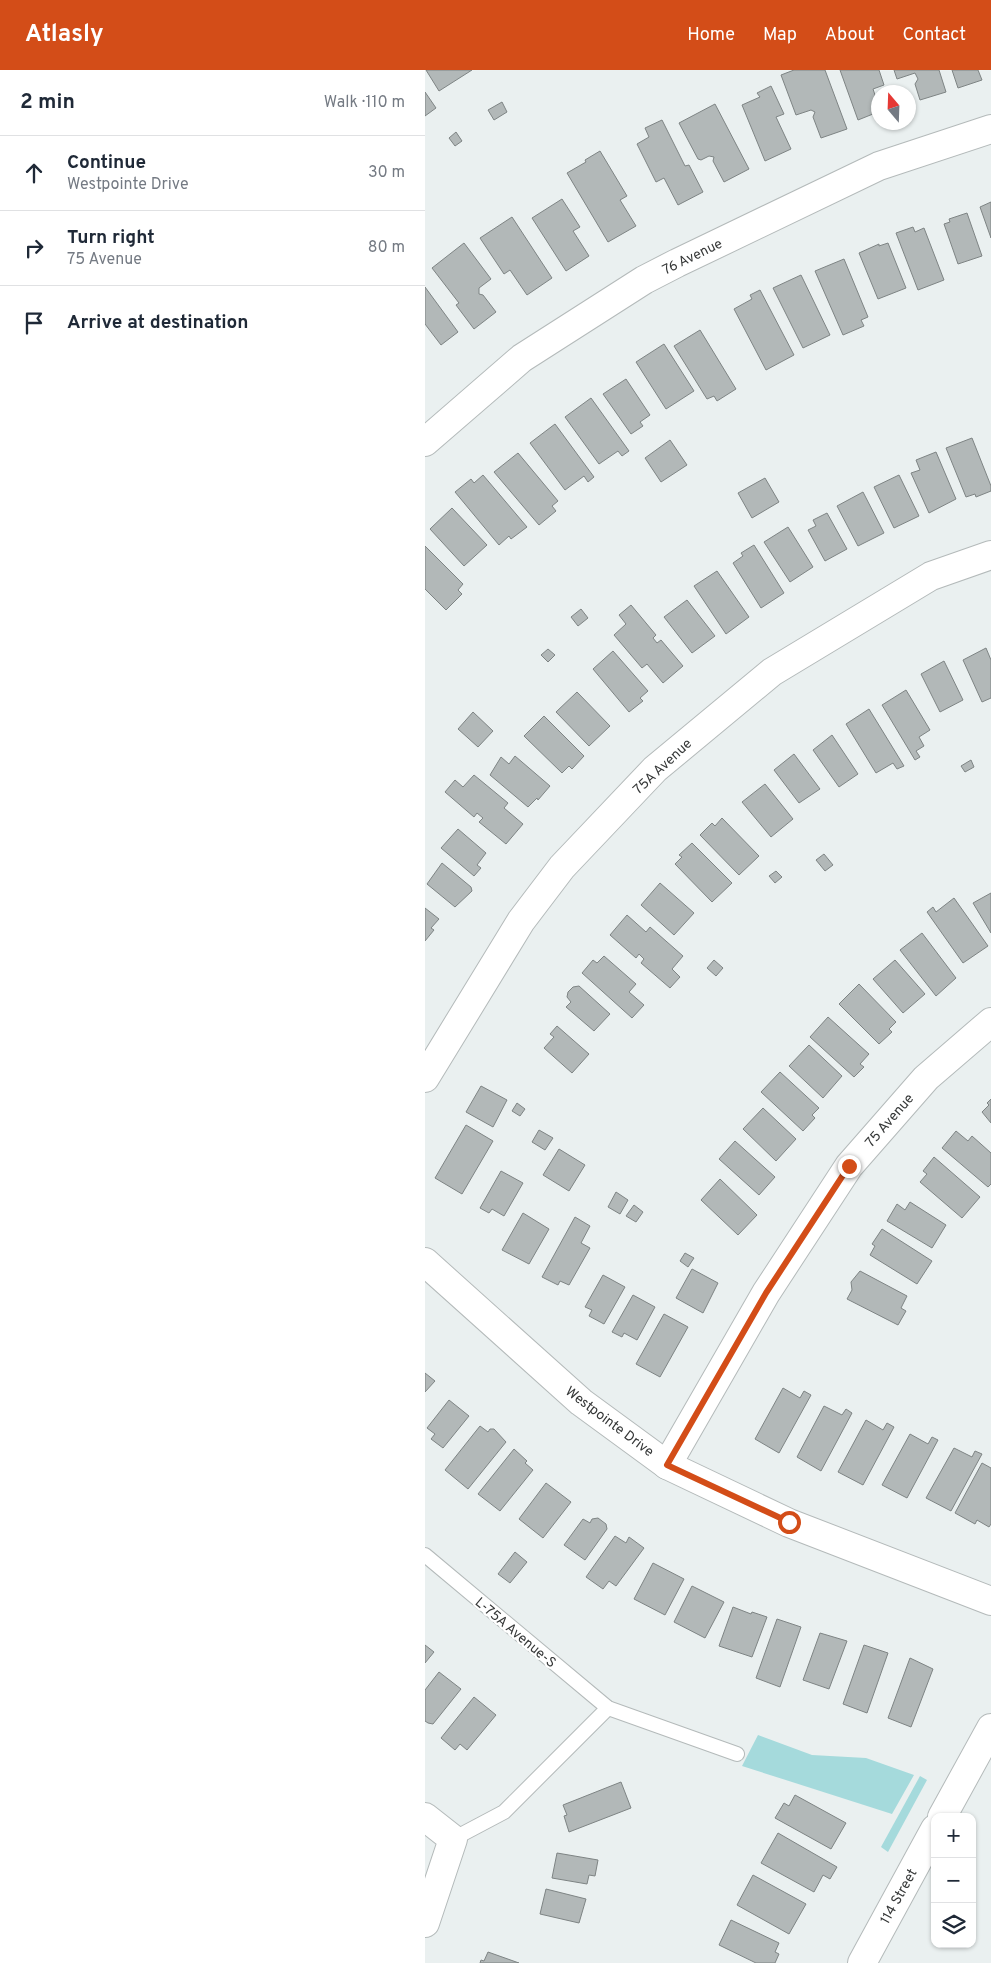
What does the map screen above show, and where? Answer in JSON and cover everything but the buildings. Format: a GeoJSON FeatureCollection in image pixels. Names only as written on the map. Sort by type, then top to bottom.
{"type":"FeatureCollection","features":[{"type":"Feature","properties":{"kind":"street","name":"76 Avenue"},"geometry":{"type":"LineString","coordinates":[[425,442],[522,358],[644,280],[879,166],[991,129]]}},
{"type":"Feature","properties":{"kind":"street","name":"75A Avenue"},"geometry":{"type":"LineString","coordinates":[[425,1078],[521,921],[562,867],[655,769],[772,672],[931,576],[991,555]]}},
{"type":"Feature","properties":{"kind":"street","name":"75 Avenue"},"geometry":{"type":"LineString","coordinates":[[667,1465],[766,1293],[849,1166],[926,1078],[991,1022]]}},
{"type":"Feature","properties":{"kind":"street","name":"Westpointe Drive"},"geometry":{"type":"LineString","coordinates":[[425,1262],[581,1402],[667,1465],[789,1522],[991,1601]]}},
{"type":"Feature","properties":{"kind":"street"},"geometry":{"type":"LineString","coordinates":[[944,1813],[991,1728]]}},
{"type":"Feature","properties":{"kind":"street"},"geometry":{"type":"LineString","coordinates":[[425,1817],[453,1839],[425,1923]]}},
{"type":"Feature","properties":{"kind":"street","name":"114 Street"},"geometry":{"type":"LineString","coordinates":[[862,1963],[931,1836]]}},
{"type":"Feature","properties":{"kind":"lane","name":"L-75A Avenue-S"},"geometry":{"type":"LineString","coordinates":[[425,1555],[607,1708],[737,1754]]}},
{"type":"Feature","properties":{"kind":"lane"},"geometry":{"type":"LineString","coordinates":[[453,1839],[504,1812],[607,1708]]}},
{"type":"Feature","properties":{"kind":"shaded area"},"geometry":{"type":"Polygon","coordinates":[[[758,1735],[812,1755],[866,1758],[914,1775],[892,1814],[742,1766],[758,1735]]]}},
{"type":"Feature","properties":{"kind":"shaded area"},"geometry":{"type":"Polygon","coordinates":[[[920,1776],[927,1780],[888,1852],[881,1847],[920,1776]]]}},
{"type":"Feature","properties":{"kind":"route"},"geometry":{"type":"LineString","coordinates":[[789,1522],[667,1465],[766,1293],[849,1166]]}}]}
